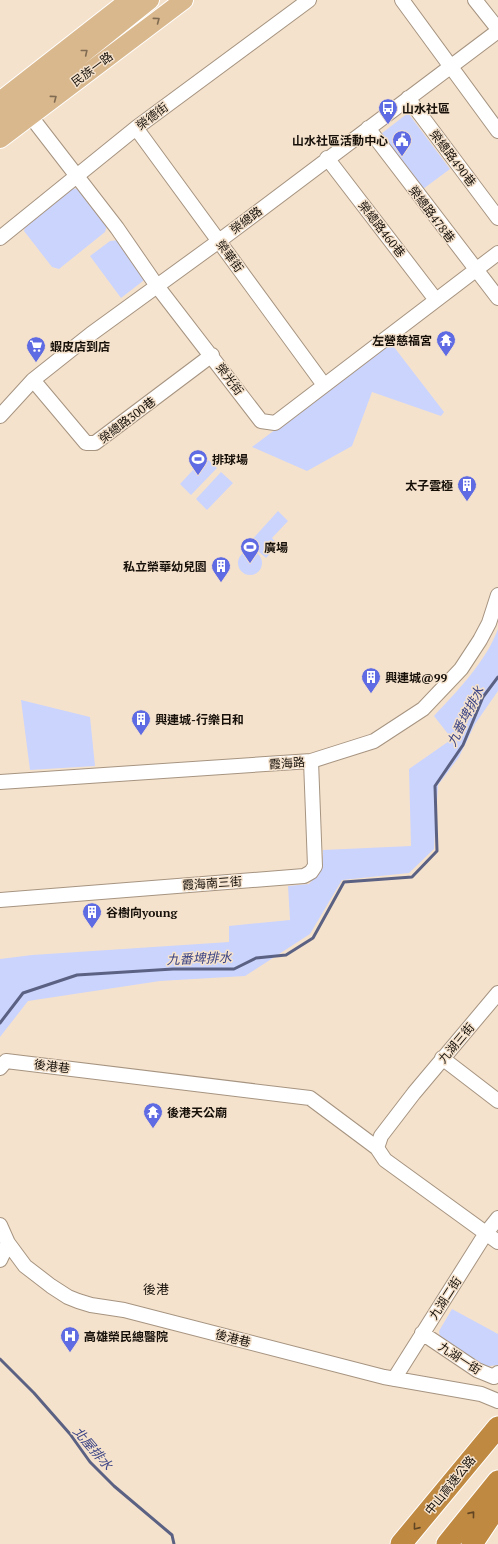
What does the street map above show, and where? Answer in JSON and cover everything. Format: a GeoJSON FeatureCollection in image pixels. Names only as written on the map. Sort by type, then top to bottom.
{"type":"FeatureCollection","features":[{"type":"Feature","properties":{"kind":"highway","name":"中山高速公路"},"geometry":{"type":"LineString","coordinates":[[402,1544],[498,1427]]}},
{"type":"Feature","properties":{"kind":"highway"},"geometry":{"type":"LineString","coordinates":[[447,1544],[498,1481]]}},
{"type":"Feature","properties":{"kind":"highway"},"geometry":{"type":"LineString","coordinates":[[472,1544],[498,1505]]}},
{"type":"Feature","properties":{"kind":"main road"},"geometry":{"type":"LineString","coordinates":[[0,86],[111,0]]}},
{"type":"Feature","properties":{"kind":"main road"},"geometry":{"type":"LineString","coordinates":[[0,101],[129,0]]}},
{"type":"Feature","properties":{"kind":"main road","name":"民族一路"},"geometry":{"type":"LineString","coordinates":[[0,139],[26,110],[150,0]]}},
{"type":"Feature","properties":{"kind":"main road","name":"民族一路"},"geometry":{"type":"LineString","coordinates":[[0,120],[26,110],[184,0]]}},
{"type":"Feature","properties":{"kind":"street","name":"榮德街"},"geometry":{"type":"LineString","coordinates":[[0,238],[136,128],[309,0]]}},
{"type":"Feature","properties":{"kind":"street"},"geometry":{"type":"LineString","coordinates":[[402,0],[498,131]]}},
{"type":"Feature","properties":{"kind":"street","name":"榮總路"},"geometry":{"type":"LineString","coordinates":[[0,416],[33,380],[498,30],[475,0]]}},
{"type":"Feature","properties":{"kind":"street","name":"榮總路490巷"},"geometry":{"type":"LineString","coordinates":[[408,98],[498,218]]}},
{"type":"Feature","properties":{"kind":"street","name":"榮光街"},"geometry":{"type":"LineString","coordinates":[[26,110],[117,228],[157,286],[212,355],[261,421],[275,422],[498,253]]}},
{"type":"Feature","properties":{"kind":"street","name":"榮華街"},"geometry":{"type":"LineString","coordinates":[[136,128],[324,385]]}},
{"type":"Feature","properties":{"kind":"street","name":"榮總路478巷"},"geometry":{"type":"LineString","coordinates":[[368,128],[475,270],[498,298]]}},
{"type":"Feature","properties":{"kind":"street","name":"榮總路460巷"},"geometry":{"type":"LineString","coordinates":[[327,158],[436,300]]}},
{"type":"Feature","properties":{"kind":"street","name":"榮總路300巷"},"geometry":{"type":"LineString","coordinates":[[33,380],[86,443],[95,443],[212,355]]}},
{"type":"Feature","properties":{"kind":"street","name":"霞海路"},"geometry":{"type":"LineString","coordinates":[[0,782],[312,761],[374,741],[423,709],[461,669],[489,623],[498,595]]}},
{"type":"Feature","properties":{"kind":"street","name":"霞海南三街"},"geometry":{"type":"LineString","coordinates":[[0,900],[304,876],[315,866],[312,761]]}},
{"type":"Feature","properties":{"kind":"street","name":"九湖三街"},"geometry":{"type":"LineString","coordinates":[[377,1148],[381,1136],[414,1093],[498,993]]}},
{"type":"Feature","properties":{"kind":"street"},"geometry":{"type":"LineString","coordinates":[[442,1058],[498,1101]]}},
{"type":"Feature","properties":{"kind":"street","name":"後港巷"},"geometry":{"type":"LineString","coordinates":[[0,1068],[6,1061],[310,1098],[377,1148],[385,1160],[498,1242]]}},
{"type":"Feature","properties":{"kind":"street","name":"九湖二街"},"geometry":{"type":"LineString","coordinates":[[394,1379],[486,1233],[498,1218]]}},
{"type":"Feature","properties":{"kind":"street","name":"後港巷"},"geometry":{"type":"LineString","coordinates":[[0,1225],[8,1243],[25,1266],[68,1297],[78,1301],[90,1305],[124,1310],[394,1379],[481,1394],[498,1401]]}},
{"type":"Feature","properties":{"kind":"street"},"geometry":{"type":"LineString","coordinates":[[0,1260],[8,1243]]}},
{"type":"Feature","properties":{"kind":"street","name":"九湖一街"},"geometry":{"type":"LineString","coordinates":[[422,1333],[477,1370],[494,1377],[498,1373]]}},
{"type":"Feature","properties":{"kind":"shaded area"},"geometry":{"type":"Polygon","coordinates":[[[408,113],[450,169],[419,192],[377,137],[408,113]]]}},
{"type":"Feature","properties":{"kind":"shaded area"},"geometry":{"type":"Polygon","coordinates":[[[69,188],[79,189],[107,226],[105,232],[59,269],[52,267],[24,231],[26,222],[69,188]]]}},
{"type":"Feature","properties":{"kind":"shaded area"},"geometry":{"type":"Polygon","coordinates":[[[119,240],[145,276],[143,281],[121,298],[90,256],[110,241],[119,240]]]}},
{"type":"Feature","properties":{"kind":"shaded area"},"geometry":{"type":"Polygon","coordinates":[[[387,346],[394,347],[444,412],[441,416],[372,392],[352,446],[307,471],[252,447],[387,346]]]}},
{"type":"Feature","properties":{"kind":"shaded area","name":"排球場"},"geometry":{"type":"Polygon","coordinates":[[[205,457],[217,468],[191,495],[180,484],[205,457]]]}},
{"type":"Feature","properties":{"kind":"shaded area","name":"排球場"},"geometry":{"type":"Polygon","coordinates":[[[221,472],[233,483],[207,510],[196,499],[221,472]]]}},
{"type":"Feature","properties":{"kind":"shaded area"},"geometry":{"type":"Polygon","coordinates":[[[278,511],[288,521],[272,538],[278,545],[266,558],[249,543],[278,511]]]}},
{"type":"Feature","properties":{"kind":"shaded area","name":"廣場"},"geometry":{"type":"Polygon","coordinates":[[[250,551],[259,554],[262,563],[259,572],[250,575],[241,572],[238,563],[241,554],[250,551]]]}},
{"type":"Feature","properties":{"kind":"shaded area"},"geometry":{"type":"Polygon","coordinates":[[[498,629],[498,691],[475,724],[459,757],[438,785],[434,849],[409,873],[342,880],[310,934],[245,976],[160,981],[28,1001],[0,1037],[0,959],[32,955],[229,942],[229,926],[290,920],[288,886],[309,884],[322,869],[323,850],[411,846],[409,769],[452,739],[434,716],[470,676],[486,653],[498,629]]]}},
{"type":"Feature","properties":{"kind":"shaded area"},"geometry":{"type":"Polygon","coordinates":[[[21,700],[90,717],[95,766],[30,770],[21,700]]]}},
{"type":"Feature","properties":{"kind":"shaded area"},"geometry":{"type":"Polygon","coordinates":[[[452,1309],[498,1334],[498,1365],[482,1367],[440,1339],[439,1331],[452,1309]]]}},
{"type":"Feature","properties":{"kind":"waterway","name":"九番埤排水"},"geometry":{"type":"LineString","coordinates":[[0,1023],[23,993],[77,975],[173,969],[234,969],[256,958],[286,955],[313,938],[344,882],[412,877],[437,851],[435,786],[463,745],[483,697],[498,677]]}},
{"type":"Feature","properties":{"kind":"waterway","name":"北屋排水"},"geometry":{"type":"LineString","coordinates":[[0,1359],[34,1393],[70,1434],[90,1462],[114,1486],[172,1535],[174,1544]]}},
{"type":"Feature","properties":{"kind":"place","name":"山水社區"},"geometry":{"type":"Point","coordinates":[388,125]}},
{"type":"Feature","properties":{"kind":"place","name":"山水社區活動中心"},"geometry":{"type":"Point","coordinates":[402,157]}},
{"type":"Feature","properties":{"kind":"place","name":"左營慈福宮"},"geometry":{"type":"Point","coordinates":[446,357]}},
{"type":"Feature","properties":{"kind":"place","name":"蝦皮店到店"},"geometry":{"type":"Point","coordinates":[36,363]}},
{"type":"Feature","properties":{"kind":"place","name":"排球場"},"geometry":{"type":"Point","coordinates":[198,476]}},
{"type":"Feature","properties":{"kind":"place","name":"太子雲極"},"geometry":{"type":"Point","coordinates":[467,502]}},
{"type":"Feature","properties":{"kind":"place","name":"廣場"},"geometry":{"type":"Point","coordinates":[250,564]}},
{"type":"Feature","properties":{"kind":"place","name":"私立榮華幼兒園"},"geometry":{"type":"Point","coordinates":[221,583]}},
{"type":"Feature","properties":{"kind":"place","name":"興連城@99"},"geometry":{"type":"Point","coordinates":[371,694]}},
{"type":"Feature","properties":{"kind":"place","name":"興連城-行樂日和"},"geometry":{"type":"Point","coordinates":[141,736]}},
{"type":"Feature","properties":{"kind":"place","name":"谷樹向young"},"geometry":{"type":"Point","coordinates":[92,929]}},
{"type":"Feature","properties":{"kind":"place","name":"後港天公廟"},"geometry":{"type":"Point","coordinates":[153,1129]}},
{"type":"Feature","properties":{"kind":"place","name":"高雄榮民總醫院"},"geometry":{"type":"Point","coordinates":[70,1353]}},
{"type":"Feature","properties":{"kind":"district","name":"後港"},"geometry":{"type":"Point","coordinates":[156,1289]}}]}
